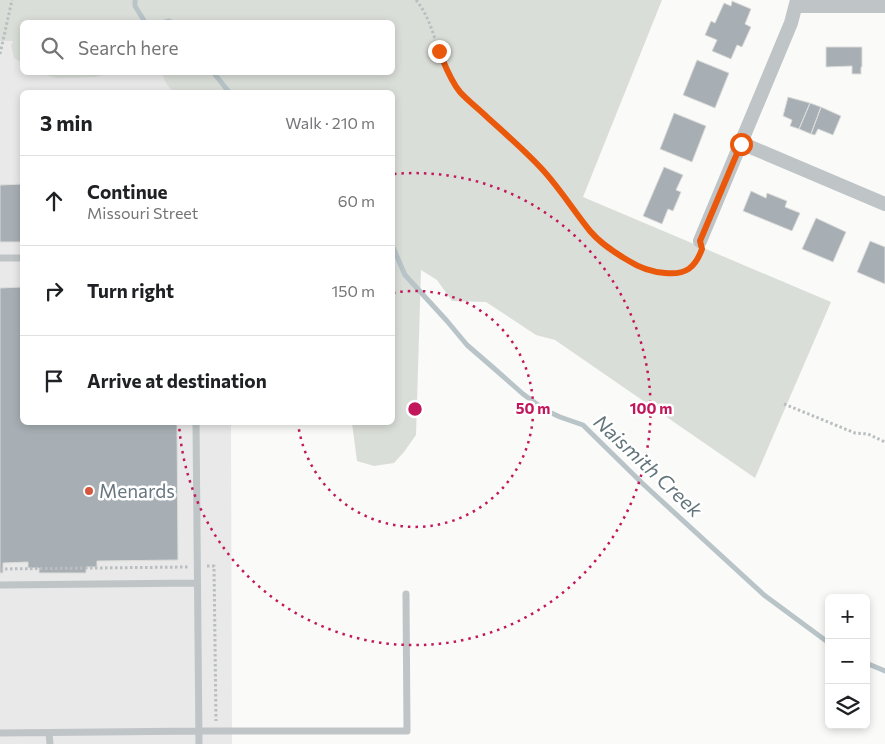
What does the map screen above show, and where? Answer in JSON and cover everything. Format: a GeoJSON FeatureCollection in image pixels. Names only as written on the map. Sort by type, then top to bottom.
{"type":"FeatureCollection","features":[{"type":"Feature","properties":{"kind":"street"},"geometry":{"type":"LineString","coordinates":[[700,241],[791,23],[797,3],[885,6]]}},
{"type":"Feature","properties":{"kind":"street"},"geometry":{"type":"LineString","coordinates":[[741,144],[885,204]]}},
{"type":"Feature","properties":{"kind":"lane"},"geometry":{"type":"LineString","coordinates":[[0,258],[20,258]]}},
{"type":"Feature","properties":{"kind":"lane"},"geometry":{"type":"LineString","coordinates":[[196,425],[199,744]]}},
{"type":"Feature","properties":{"kind":"lane"},"geometry":{"type":"LineString","coordinates":[[0,585],[197,583]]}},
{"type":"Feature","properties":{"kind":"lane"},"geometry":{"type":"LineString","coordinates":[[0,733],[406,731],[406,594]]}},
{"type":"Feature","properties":{"kind":"lane"},"geometry":{"type":"LineString","coordinates":[[50,733],[50,744]]}},
{"type":"Feature","properties":{"kind":"path"},"geometry":{"type":"LineString","coordinates":[[0,54],[12,0]]}},
{"type":"Feature","properties":{"kind":"path"},"geometry":{"type":"LineString","coordinates":[[416,0],[426,15],[445,66],[460,91],[532,158],[557,186],[591,232],[604,245],[638,266],[672,274],[680,273],[695,264],[702,249],[700,241]]}},
{"type":"Feature","properties":{"kind":"path"},"geometry":{"type":"LineString","coordinates":[[784,404],[855,433],[868,434],[885,442]]}},
{"type":"Feature","properties":{"kind":"path"},"geometry":{"type":"LineString","coordinates":[[0,569],[214,566],[216,731]]}},
{"type":"Feature","properties":{"kind":"shaded area"},"geometry":{"type":"Polygon","coordinates":[[[0,0],[662,0],[583,197],[831,302],[755,478],[555,340],[536,335],[486,302],[452,301],[437,280],[421,270],[416,435],[394,463],[374,466],[357,461],[352,425],[395,425],[395,90],[171,90],[163,75],[395,75],[395,20],[20,20],[20,62],[14,58],[11,45],[13,41],[0,41],[0,0]]]}},
{"type":"Feature","properties":{"kind":"shaded area"},"geometry":{"type":"Polygon","coordinates":[[[396,40],[397,183],[395,183],[395,90],[20,90],[20,425],[231,425],[232,744],[0,744],[0,41],[20,41],[20,75],[395,75],[396,40]]]}},
{"type":"Feature","properties":{"kind":"shaded area"},"geometry":{"type":"Polygon","coordinates":[[[46,75],[104,75],[94,77],[57,78],[46,75]]]}},
{"type":"Feature","properties":{"kind":"building"},"geometry":{"type":"Polygon","coordinates":[[[732,1],[751,9],[745,24],[751,27],[742,47],[737,45],[731,59],[712,51],[717,40],[705,35],[711,21],[715,23],[724,3],[731,6],[732,1]]]}},
{"type":"Feature","properties":{"kind":"building"},"geometry":{"type":"Polygon","coordinates":[[[826,47],[862,47],[861,74],[852,74],[852,66],[826,67],[826,47]]]}},
{"type":"Feature","properties":{"kind":"building"},"geometry":{"type":"Polygon","coordinates":[[[697,60],[729,73],[715,108],[683,95],[697,60]]]}},
{"type":"Feature","properties":{"kind":"building"},"geometry":{"type":"Polygon","coordinates":[[[788,97],[810,103],[799,129],[790,126],[792,120],[783,116],[788,97]]]}},
{"type":"Feature","properties":{"kind":"building"},"geometry":{"type":"Polygon","coordinates":[[[810,103],[821,107],[811,134],[799,129],[810,103]]]}},
{"type":"Feature","properties":{"kind":"building"},"geometry":{"type":"Polygon","coordinates":[[[821,107],[841,116],[833,135],[818,129],[815,135],[811,134],[821,107]]]}},
{"type":"Feature","properties":{"kind":"building"},"geometry":{"type":"Polygon","coordinates":[[[674,113],[706,126],[692,162],[660,149],[674,113]]]}},
{"type":"Feature","properties":{"kind":"building"},"geometry":{"type":"Polygon","coordinates":[[[664,167],[683,175],[676,190],[681,192],[673,211],[668,209],[662,224],[643,216],[664,167]]]}},
{"type":"Feature","properties":{"kind":"building"},"geometry":{"type":"Polygon","coordinates":[[[20,184],[20,242],[0,242],[0,185],[20,184]]]}},
{"type":"Feature","properties":{"kind":"building"},"geometry":{"type":"Polygon","coordinates":[[[751,191],[766,198],[767,193],[787,201],[785,207],[800,213],[792,231],[743,211],[751,191]]]}},
{"type":"Feature","properties":{"kind":"building"},"geometry":{"type":"Polygon","coordinates":[[[816,218],[846,232],[833,262],[802,249],[816,218]]]}},
{"type":"Feature","properties":{"kind":"building"},"geometry":{"type":"Polygon","coordinates":[[[870,241],[885,247],[885,284],[857,272],[870,241]]]}},
{"type":"Feature","properties":{"kind":"building","name":"Menards"},"geometry":{"type":"Polygon","coordinates":[[[20,287],[20,425],[177,425],[178,560],[97,561],[97,567],[86,567],[86,573],[39,573],[39,568],[28,568],[28,562],[3,563],[3,573],[0,573],[0,288],[20,287]]]}},
{"type":"Feature","properties":{"kind":"waterway","name":"Naismith Creek"},"geometry":{"type":"LineString","coordinates":[[135,0],[135,6],[144,20]]}},
{"type":"Feature","properties":{"kind":"waterway","name":"Naismith Creek"},"geometry":{"type":"LineString","coordinates":[[215,75],[227,90]]}},
{"type":"Feature","properties":{"kind":"waterway","name":"Naismith Creek"},"geometry":{"type":"LineString","coordinates":[[395,252],[405,275],[467,345],[523,394],[545,410],[583,425],[642,483],[764,595],[825,640]]}},
{"type":"Feature","properties":{"kind":"waterway","name":"Naismith Creek"},"geometry":{"type":"LineString","coordinates":[[870,665],[885,671]]}},
{"type":"Feature","properties":{"kind":"place","name":"Menards"},"geometry":{"type":"Point","coordinates":[89,491]}},
{"type":"Feature","properties":{"kind":"route"},"geometry":{"type":"LineString","coordinates":[[439,51],[451,78],[460,91],[527,152],[557,186],[591,232],[604,245],[620,256],[649,270],[660,273],[680,273],[695,264],[702,249],[700,241],[741,144]]}}]}
